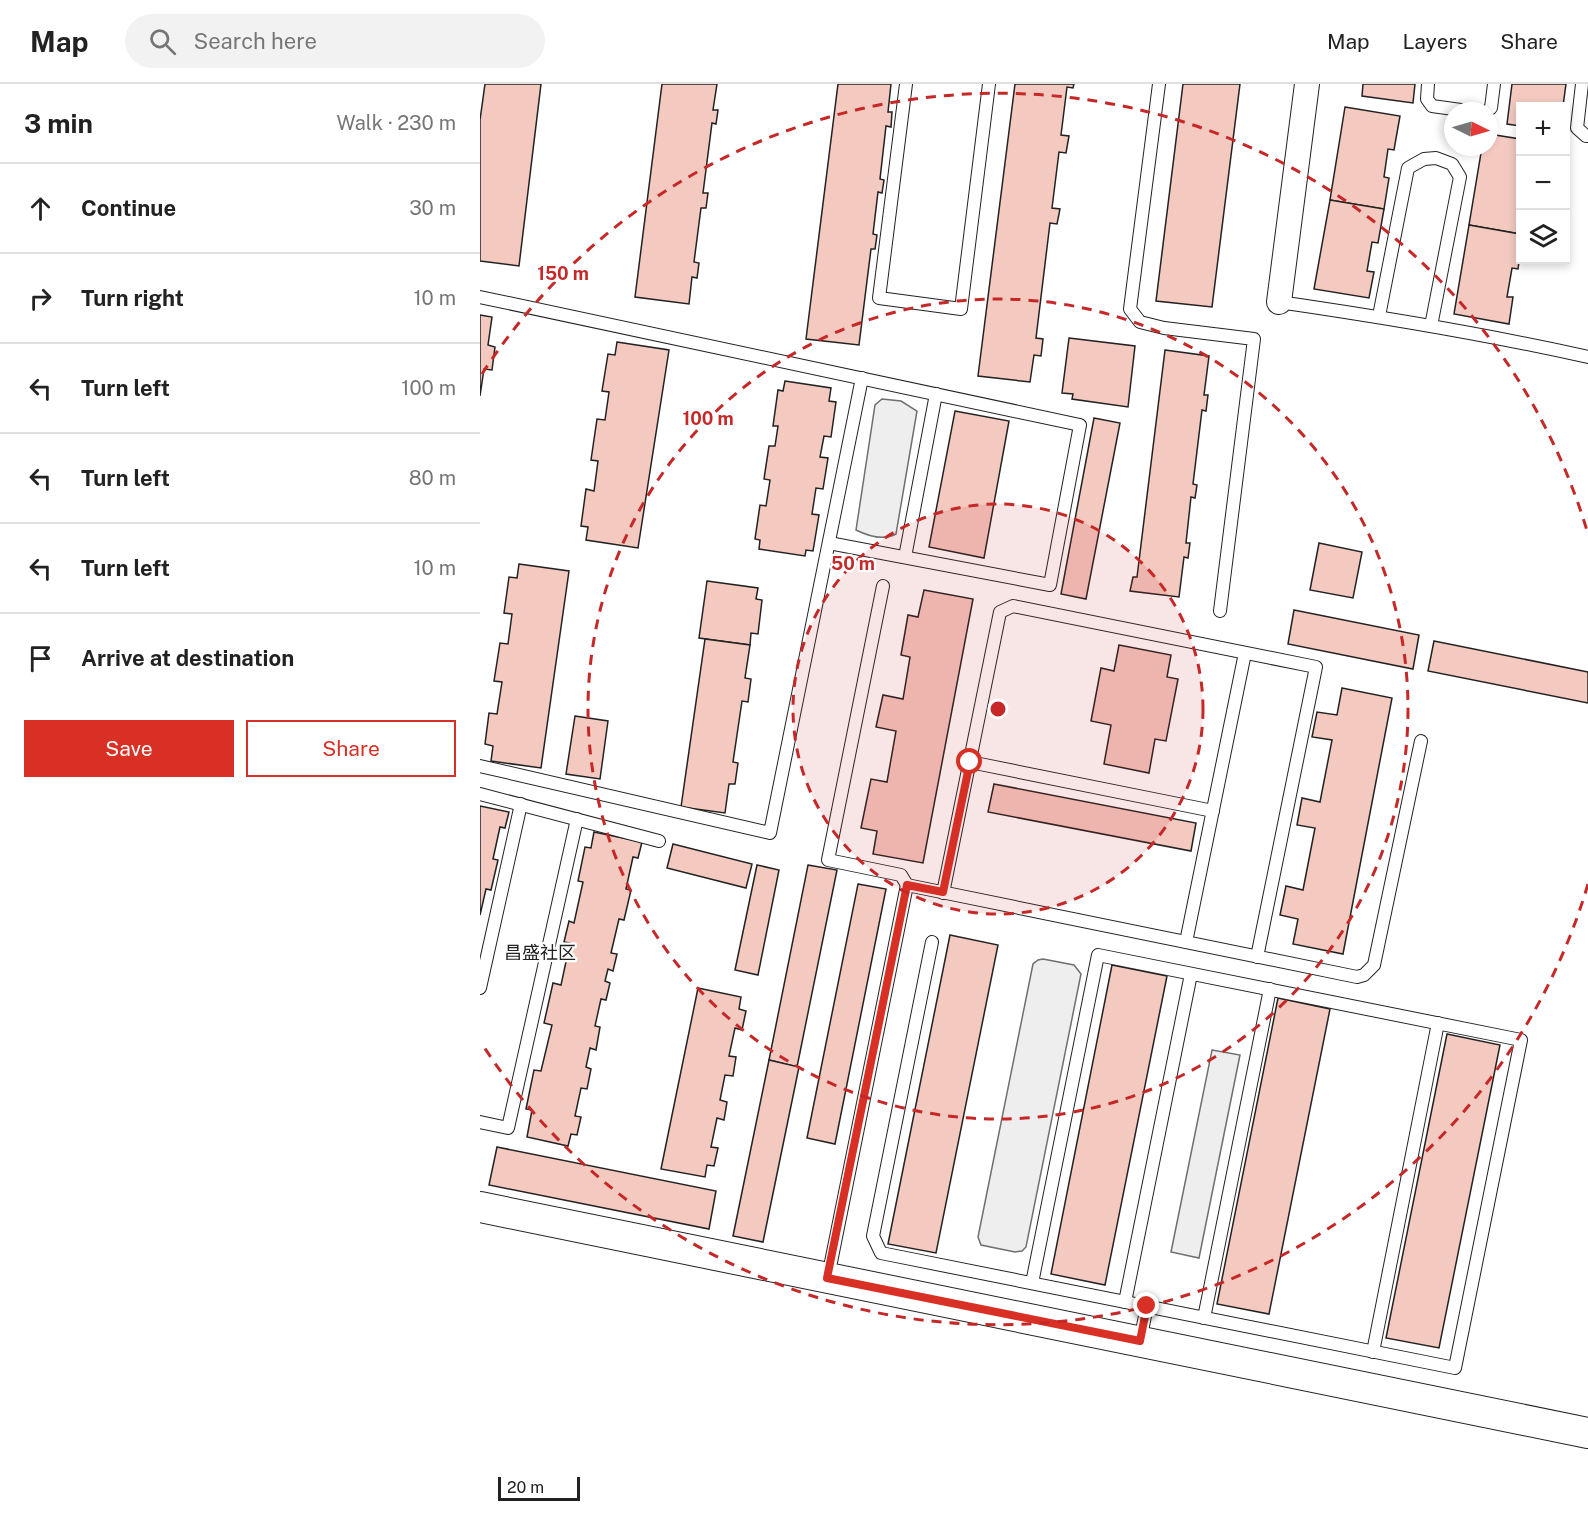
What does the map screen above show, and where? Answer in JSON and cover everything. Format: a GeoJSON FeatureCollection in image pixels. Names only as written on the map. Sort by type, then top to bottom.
{"type":"FeatureCollection","features":[{"type":"Feature","properties":{"kind":"street"},"geometry":{"type":"LineString","coordinates":[[1279,302],[1307,84]]}},
{"type":"Feature","properties":{"kind":"street"},"geometry":{"type":"LineString","coordinates":[[480,1207],[1588,1433]]}},
{"type":"Feature","properties":{"kind":"lane"},"geometry":{"type":"LineString","coordinates":[[906,84],[879,298],[961,309],[989,84]]}},
{"type":"Feature","properties":{"kind":"lane"},"geometry":{"type":"LineString","coordinates":[[1159,84],[1130,309],[1140,322],[1152,325],[1254,339],[1220,611]]}},
{"type":"Feature","properties":{"kind":"lane"},"geometry":{"type":"LineString","coordinates":[[1428,84],[1427,99],[1432,106],[1444,108]]}},
{"type":"Feature","properties":{"kind":"lane"},"geometry":{"type":"LineString","coordinates":[[1492,102],[1494,84]]}},
{"type":"Feature","properties":{"kind":"lane"},"geometry":{"type":"LineString","coordinates":[[1582,84],[1577,128],[1588,136]]}},
{"type":"Feature","properties":{"kind":"lane"},"geometry":{"type":"LineString","coordinates":[[1379,316],[1408,168],[1424,159],[1436,158],[1452,164],[1460,177],[1431,326]]}},
{"type":"Feature","properties":{"kind":"lane"},"geometry":{"type":"LineString","coordinates":[[480,297],[1080,425],[1050,585],[829,543]]}},
{"type":"Feature","properties":{"kind":"lane"},"geometry":{"type":"LineString","coordinates":[[1279,302],[1379,316],[1521,342],[1588,357]]}},
{"type":"Feature","properties":{"kind":"lane"},"geometry":{"type":"LineString","coordinates":[[480,766],[770,833],[862,378]]}},
{"type":"Feature","properties":{"kind":"lane"},"geometry":{"type":"LineString","coordinates":[[905,557],[936,394]]}},
{"type":"Feature","properties":{"kind":"lane"},"geometry":{"type":"LineString","coordinates":[[883,586],[828,860],[900,875],[907,885],[1357,977],[1364,975],[1374,965],[1421,741]]}},
{"type":"Feature","properties":{"kind":"lane"},"geometry":{"type":"LineString","coordinates":[[943,892],[1000,612],[1013,606],[1245,653],[1316,668],[1257,957]]}},
{"type":"Feature","properties":{"kind":"lane"},"geometry":{"type":"LineString","coordinates":[[1186,942],[1245,653]]}},
{"type":"Feature","properties":{"kind":"lane"},"geometry":{"type":"LineString","coordinates":[[970,762],[1213,811]]}},
{"type":"Feature","properties":{"kind":"lane"},"geometry":{"type":"LineString","coordinates":[[480,794],[659,841]]}},
{"type":"Feature","properties":{"kind":"lane"},"geometry":{"type":"LineString","coordinates":[[480,988],[521,804]]}},
{"type":"Feature","properties":{"kind":"lane"},"geometry":{"type":"LineString","coordinates":[[480,1122],[508,1128],[576,819]]}},
{"type":"Feature","properties":{"kind":"lane"},"geometry":{"type":"LineString","coordinates":[[827,1278],[907,885]]}},
{"type":"Feature","properties":{"kind":"lane"},"geometry":{"type":"LineString","coordinates":[[932,942],[873,1236],[881,1252],[1032,1283],[1125,1302],[1147,1306],[1204,1318],[1455,1368],[1521,1040],[1098,955],[1032,1283]]}},
{"type":"Feature","properties":{"kind":"lane"},"geometry":{"type":"LineString","coordinates":[[1125,1302],[1191,974]]}},
{"type":"Feature","properties":{"kind":"lane"},"geometry":{"type":"LineString","coordinates":[[1204,1318],[1270,989]]}},
{"type":"Feature","properties":{"kind":"lane"},"geometry":{"type":"LineString","coordinates":[[1373,1352],[1438,1023]]}},
{"type":"Feature","properties":{"kind":"lane"},"geometry":{"type":"LineString","coordinates":[[1140,1341],[1147,1306]]}},
{"type":"Feature","properties":{"kind":"shaded area"},"geometry":{"type":"Polygon","coordinates":[[[882,399],[901,401],[917,411],[896,534],[881,537],[856,530],[875,405],[882,399]]]}},
{"type":"Feature","properties":{"kind":"shaded area"},"geometry":{"type":"Polygon","coordinates":[[[1043,959],[1074,965],[1081,974],[1026,1247],[1022,1251],[1015,1252],[981,1245],[978,1237],[1033,964],[1043,959]]]}},
{"type":"Feature","properties":{"kind":"shaded area"},"geometry":{"type":"Polygon","coordinates":[[[1212,1050],[1240,1055],[1199,1258],[1171,1252],[1212,1050]]]}},
{"type":"Feature","properties":{"kind":"building"},"geometry":{"type":"Polygon","coordinates":[[[485,84],[541,84],[519,266],[480,261],[480,120],[485,84]]]}},
{"type":"Feature","properties":{"kind":"building"},"geometry":{"type":"Polygon","coordinates":[[[662,84],[717,84],[713,110],[718,110],[716,124],[712,123],[703,193],[708,193],[706,208],[701,208],[694,262],[699,263],[697,278],[692,277],[689,304],[635,297],[662,84]]]}},
{"type":"Feature","properties":{"kind":"building"},"geometry":{"type":"Polygon","coordinates":[[[838,84],[891,84],[888,112],[892,112],[891,127],[886,126],[880,179],[884,180],[882,193],[878,192],[873,234],[877,235],[875,249],[871,249],[859,345],[806,339],[838,84]]]}},
{"type":"Feature","properties":{"kind":"building"},"geometry":{"type":"Polygon","coordinates":[[[1015,84],[1074,84],[1073,88],[1067,87],[1061,135],[1069,136],[1066,153],[1059,152],[1052,208],[1060,209],[1057,224],[1050,223],[1036,338],[1043,339],[1041,356],[1034,355],[1030,382],[978,376],[1015,84]]]}},
{"type":"Feature","properties":{"kind":"building"},"geometry":{"type":"Polygon","coordinates":[[[1183,84],[1240,84],[1212,307],[1156,301],[1183,84]]]}},
{"type":"Feature","properties":{"kind":"building"},"geometry":{"type":"Polygon","coordinates":[[[1363,84],[1415,84],[1413,103],[1362,96],[1363,84]]]}},
{"type":"Feature","properties":{"kind":"building"},"geometry":{"type":"Polygon","coordinates":[[[1512,84],[1566,84],[1564,102],[1516,102],[1516,125],[1507,124],[1512,84]]]}},
{"type":"Feature","properties":{"kind":"building"},"geometry":{"type":"Polygon","coordinates":[[[1345,107],[1400,116],[1394,150],[1388,149],[1384,177],[1389,178],[1384,209],[1330,200],[1345,107]]]}},
{"type":"Feature","properties":{"kind":"building"},"geometry":{"type":"Polygon","coordinates":[[[1498,135],[1516,138],[1516,233],[1469,225],[1480,156],[1498,156],[1498,135]]]}},
{"type":"Feature","properties":{"kind":"building"},"geometry":{"type":"Polygon","coordinates":[[[1330,200],[1384,209],[1378,243],[1372,242],[1367,271],[1374,272],[1369,298],[1314,289],[1330,200]]]}},
{"type":"Feature","properties":{"kind":"building"},"geometry":{"type":"Polygon","coordinates":[[[1469,225],[1516,233],[1516,264],[1519,264],[1518,269],[1512,268],[1507,297],[1513,297],[1509,324],[1454,314],[1469,225]]]}},
{"type":"Feature","properties":{"kind":"building"},"geometry":{"type":"Polygon","coordinates":[[[480,315],[492,317],[488,345],[495,347],[492,370],[484,369],[480,396],[480,315]]]}},
{"type":"Feature","properties":{"kind":"building"},"geometry":{"type":"Polygon","coordinates":[[[1069,338],[1135,346],[1128,407],[1072,399],[1073,394],[1062,393],[1069,338]]]}},
{"type":"Feature","properties":{"kind":"building"},"geometry":{"type":"Polygon","coordinates":[[[617,342],[669,350],[638,548],[586,540],[588,527],[581,526],[586,489],[594,491],[598,461],[591,460],[597,419],[605,420],[609,392],[602,391],[608,354],[615,355],[617,342]]]}},
{"type":"Feature","properties":{"kind":"building"},"geometry":{"type":"Polygon","coordinates":[[[1165,350],[1209,356],[1204,395],[1208,395],[1206,411],[1202,410],[1193,484],[1197,485],[1195,498],[1191,497],[1186,543],[1190,543],[1188,558],[1184,557],[1179,597],[1130,591],[1133,577],[1137,577],[1165,350]]]}},
{"type":"Feature","properties":{"kind":"building"},"geometry":{"type":"Polygon","coordinates":[[[785,381],[831,388],[829,401],[836,402],[831,437],[824,436],[820,457],[828,458],[823,489],[816,488],[812,514],[819,515],[813,551],[806,550],[805,556],[759,549],[760,540],[755,539],[760,505],[766,506],[770,480],[764,479],[769,446],[775,446],[778,426],[773,426],[778,390],[783,391],[785,381]]]}},
{"type":"Feature","properties":{"kind":"building"},"geometry":{"type":"Polygon","coordinates":[[[955,411],[1009,421],[984,558],[929,547],[955,411]]]}},
{"type":"Feature","properties":{"kind":"building"},"geometry":{"type":"Polygon","coordinates":[[[1094,418],[1120,423],[1086,599],[1061,594],[1094,418]]]}},
{"type":"Feature","properties":{"kind":"building"},"geometry":{"type":"Polygon","coordinates":[[[1319,543],[1362,552],[1353,598],[1310,590],[1319,543]]]}},
{"type":"Feature","properties":{"kind":"building"},"geometry":{"type":"Polygon","coordinates":[[[519,564],[569,571],[541,768],[491,761],[493,746],[485,744],[489,713],[497,714],[502,682],[494,681],[500,643],[508,644],[512,614],[504,613],[509,577],[517,578],[519,564]]]}},
{"type":"Feature","properties":{"kind":"building"},"geometry":{"type":"Polygon","coordinates":[[[707,581],[758,588],[756,599],[762,600],[758,634],[751,633],[750,645],[699,638],[707,581]]]}},
{"type":"Feature","properties":{"kind":"building"},"geometry":{"type":"Polygon","coordinates":[[[924,590],[973,599],[923,863],[873,854],[877,831],[861,828],[871,779],[887,782],[896,731],[876,727],[883,695],[903,699],[910,657],[901,655],[908,615],[918,617],[924,590]]]}},
{"type":"Feature","properties":{"kind":"building"},"geometry":{"type":"Polygon","coordinates":[[[1294,610],[1419,635],[1413,669],[1288,644],[1294,610]]]}},
{"type":"Feature","properties":{"kind":"building"},"geometry":{"type":"Polygon","coordinates":[[[705,639],[750,645],[745,678],[751,679],[748,702],[742,701],[733,762],[738,763],[735,784],[729,784],[725,813],[681,807],[705,639]]]}},
{"type":"Feature","properties":{"kind":"building"},"geometry":{"type":"Polygon","coordinates":[[[1434,641],[1588,672],[1588,703],[1428,671],[1434,641]]]}},
{"type":"Feature","properties":{"kind":"building"},"geometry":{"type":"Polygon","coordinates":[[[1119,645],[1171,655],[1167,677],[1178,679],[1166,741],[1155,739],[1149,773],[1104,764],[1111,725],[1091,721],[1101,668],[1114,671],[1119,645]]]}},
{"type":"Feature","properties":{"kind":"building"},"geometry":{"type":"Polygon","coordinates":[[[1342,688],[1392,698],[1343,954],[1293,944],[1298,919],[1280,915],[1286,886],[1303,890],[1315,828],[1297,825],[1302,798],[1320,802],[1332,740],[1312,737],[1317,712],[1337,715],[1342,688]]]}},
{"type":"Feature","properties":{"kind":"building"},"geometry":{"type":"Polygon","coordinates":[[[575,716],[608,721],[600,779],[566,774],[575,716]]]}},
{"type":"Feature","properties":{"kind":"building"},"geometry":{"type":"Polygon","coordinates":[[[994,784],[1196,823],[1191,851],[988,812],[994,784]]]}},
{"type":"Feature","properties":{"kind":"building"},"geometry":{"type":"Polygon","coordinates":[[[480,806],[509,812],[505,828],[500,827],[493,859],[498,860],[491,890],[486,889],[480,915],[480,806]]]}},
{"type":"Feature","properties":{"kind":"building"},"geometry":{"type":"Polygon","coordinates":[[[594,832],[642,842],[638,858],[633,857],[626,889],[631,890],[624,920],[619,919],[611,953],[617,954],[613,971],[608,969],[605,981],[610,983],[606,1000],[601,999],[595,1026],[600,1027],[596,1050],[590,1048],[586,1067],[591,1069],[587,1089],[581,1088],[575,1116],[581,1117],[577,1135],[571,1134],[568,1146],[527,1137],[532,1110],[526,1109],[534,1070],[541,1071],[552,1025],[544,1023],[553,983],[561,985],[570,943],[564,942],[569,921],[574,923],[583,882],[578,881],[585,847],[591,848],[594,832]]]}},
{"type":"Feature","properties":{"kind":"building"},"geometry":{"type":"Polygon","coordinates":[[[673,844],[752,864],[746,888],[667,868],[673,844]]]}},
{"type":"Feature","properties":{"kind":"building"},"geometry":{"type":"Polygon","coordinates":[[[757,865],[779,870],[758,975],[735,970],[757,865]]]}},
{"type":"Feature","properties":{"kind":"building"},"geometry":{"type":"Polygon","coordinates":[[[808,865],[837,870],[797,1067],[769,1060],[808,865]]]}},
{"type":"Feature","properties":{"kind":"building"},"geometry":{"type":"Polygon","coordinates":[[[858,884],[886,889],[835,1144],[807,1138],[858,884]]]}},
{"type":"Feature","properties":{"kind":"building"},"geometry":{"type":"Polygon","coordinates":[[[950,935],[998,945],[936,1253],[888,1244],[950,935]]]}},
{"type":"Feature","properties":{"kind":"building"},"geometry":{"type":"Polygon","coordinates":[[[1112,965],[1167,976],[1105,1285],[1051,1274],[1112,965]]]}},
{"type":"Feature","properties":{"kind":"building"},"geometry":{"type":"Polygon","coordinates":[[[698,988],[741,997],[739,1009],[746,1011],[742,1030],[735,1028],[729,1056],[736,1057],[733,1076],[725,1075],[720,1100],[727,1102],[724,1120],[717,1118],[711,1147],[718,1148],[714,1166],[707,1165],[705,1177],[661,1169],[698,988]]]}},
{"type":"Feature","properties":{"kind":"building"},"geometry":{"type":"Polygon","coordinates":[[[1278,998],[1330,1009],[1269,1314],[1217,1304],[1278,998]]]}},
{"type":"Feature","properties":{"kind":"building"},"geometry":{"type":"Polygon","coordinates":[[[1447,1034],[1500,1045],[1439,1348],[1386,1338],[1447,1034]]]}},
{"type":"Feature","properties":{"kind":"building"},"geometry":{"type":"Polygon","coordinates":[[[769,1060],[799,1067],[763,1242],[733,1236],[769,1060]]]}},
{"type":"Feature","properties":{"kind":"building"},"geometry":{"type":"Polygon","coordinates":[[[497,1147],[716,1191],[709,1229],[489,1185],[497,1147]]]}},
{"type":"Feature","properties":{"kind":"district","name":"昌盛社区"},"geometry":{"type":"Point","coordinates":[540,953]}},
{"type":"Feature","properties":{"kind":"route"},"geometry":{"type":"LineString","coordinates":[[970,762],[943,892],[907,885],[827,1278],[1140,1341],[1147,1306]]}}]}
